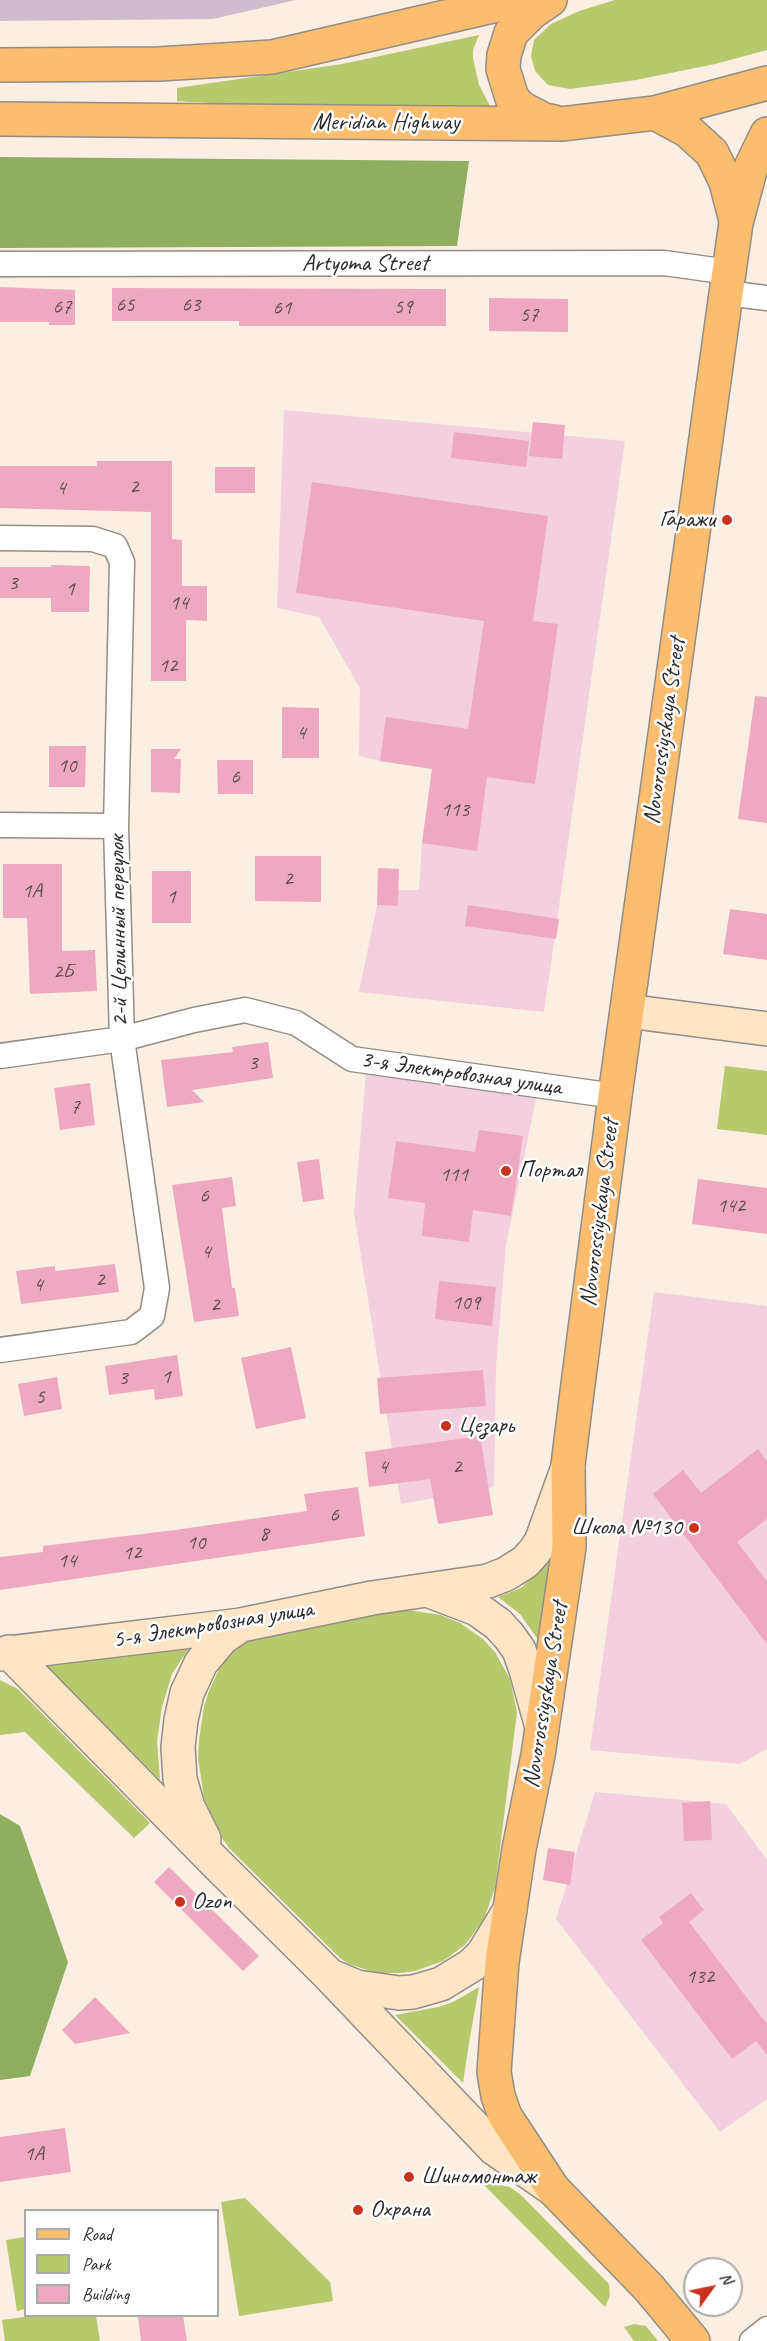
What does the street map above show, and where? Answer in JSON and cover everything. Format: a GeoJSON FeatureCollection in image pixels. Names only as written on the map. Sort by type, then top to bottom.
{"type":"FeatureCollection","features":[{"type":"Feature","properties":{"kind":"main road"},"geometry":{"type":"LineString","coordinates":[[0,64],[159,64],[272,57],[519,0]]}},
{"type":"Feature","properties":{"kind":"main road"},"geometry":{"type":"LineString","coordinates":[[550,0],[531,13],[511,33],[504,55],[503,69],[512,98],[521,108],[544,120],[561,124]]}},
{"type":"Feature","properties":{"kind":"main road","name":"Meridian Highway"},"geometry":{"type":"LineString","coordinates":[[0,119],[561,124],[655,113],[767,83]]}},
{"type":"Feature","properties":{"kind":"main road"},"geometry":{"type":"LineString","coordinates":[[655,113],[688,131],[712,153],[726,182],[736,223]]}},
{"type":"Feature","properties":{"kind":"main road"},"geometry":{"type":"LineString","coordinates":[[736,223],[751,167],[767,134]]}},
{"type":"Feature","properties":{"kind":"main road","name":"Novorossiyskaya Street"},"geometry":{"type":"LineString","coordinates":[[693,2341],[649,2288],[553,2189],[505,2116],[498,2096],[494,2072],[502,1962],[542,1727],[569,1547],[568,1465],[615,1096],[736,223]]}},
{"type":"Feature","properties":{"kind":"street","name":"Artyoma Street"},"geometry":{"type":"LineString","coordinates":[[0,264],[664,263],[767,298]]}},
{"type":"Feature","properties":{"kind":"street","name":"2-й Целинный переулок"},"geometry":{"type":"LineString","coordinates":[[0,538],[93,538],[115,546],[122,562],[116,826],[122,1040],[158,1288],[152,1316],[131,1332],[0,1350]]}},
{"type":"Feature","properties":{"kind":"street"},"geometry":{"type":"LineString","coordinates":[[0,825],[116,826]]}},
{"type":"Feature","properties":{"kind":"street","name":"3-я Электровозная улица"},"geometry":{"type":"LineString","coordinates":[[0,1056],[122,1040],[194,1020],[245,1010],[296,1023],[352,1059],[615,1096]]}},
{"type":"Feature","properties":{"kind":"street"},"geometry":{"type":"LineString","coordinates":[[627,1011],[767,1029]]}},
{"type":"Feature","properties":{"kind":"street","name":"5-я Электровозная улица"},"geometry":{"type":"LineString","coordinates":[[5,1653],[241,1625],[372,1598],[488,1581],[506,1574],[525,1562],[541,1542],[568,1465]]}},
{"type":"Feature","properties":{"kind":"street"},"geometry":{"type":"LineString","coordinates":[[425,1590],[477,1609],[498,1624],[509,1636],[519,1650],[542,1727]]}},
{"type":"Feature","properties":{"kind":"street"},"geometry":{"type":"LineString","coordinates":[[215,1862],[183,1793],[179,1763],[179,1733],[187,1693],[195,1674],[215,1645],[241,1625]]}},
{"type":"Feature","properties":{"kind":"street","name":"Novorossiyskaya Street"},"geometry":{"type":"LineString","coordinates":[[5,1653],[329,1975],[495,2149],[553,2189]]}},
{"type":"Feature","properties":{"kind":"street"},"geometry":{"type":"LineString","coordinates":[[329,1975],[357,1987],[399,1993],[427,1989],[441,1984],[472,1965],[483,1954],[510,1910]]}},
{"type":"Feature","properties":{"kind":"street"},"geometry":{"type":"LineString","coordinates":[[752,2341],[767,2329]]}},
{"type":"Feature","properties":{"kind":"shaded area"},"geometry":{"type":"Polygon","coordinates":[[[0,0],[296,0],[213,19],[0,21],[0,0]]]}},
{"type":"Feature","properties":{"kind":"shaded area"},"geometry":{"type":"Polygon","coordinates":[[[284,410],[625,441],[544,1012],[359,992],[377,905],[397,906],[398,890],[419,890],[422,843],[432,769],[359,756],[360,688],[319,617],[277,608],[284,410]]]}},
{"type":"Feature","properties":{"kind":"shaded area"},"geometry":{"type":"Polygon","coordinates":[[[366,1072],[537,1094],[506,1245],[496,1367],[494,1487],[401,1504],[354,1213],[366,1072]]]}},
{"type":"Feature","properties":{"kind":"shaded area","name":"Школа №130"},"geometry":{"type":"Polygon","coordinates":[[[654,1292],[767,1306],[767,1749],[740,1764],[590,1750],[654,1292]]]}},
{"type":"Feature","properties":{"kind":"shaded area"},"geometry":{"type":"Polygon","coordinates":[[[595,1792],[726,1804],[767,1860],[767,2099],[720,2132],[556,1919],[595,1792]]]}},
{"type":"Feature","properties":{"kind":"green space"},"geometry":{"type":"Polygon","coordinates":[[[615,0],[767,0],[767,50],[715,64],[636,80],[570,89],[548,85],[535,71],[531,56],[534,40],[551,24],[579,11],[615,0]]]}},
{"type":"Feature","properties":{"kind":"green space"},"geometry":{"type":"Polygon","coordinates":[[[479,35],[473,50],[473,58],[479,85],[490,106],[343,111],[177,101],[177,88],[342,64],[479,35]]]}},
{"type":"Feature","properties":{"kind":"green space"},"geometry":{"type":"Polygon","coordinates":[[[0,157],[469,161],[457,246],[0,248],[0,157]]]}},
{"type":"Feature","properties":{"kind":"green space"},"geometry":{"type":"Polygon","coordinates":[[[725,1066],[767,1071],[767,1135],[717,1129],[725,1066]]]}},
{"type":"Feature","properties":{"kind":"green space"},"geometry":{"type":"Polygon","coordinates":[[[554,1557],[541,1644],[520,1614],[498,1597],[521,1588],[554,1557]]]}},
{"type":"Feature","properties":{"kind":"green space"},"geometry":{"type":"Polygon","coordinates":[[[408,1610],[441,1615],[460,1623],[483,1639],[495,1652],[510,1679],[517,1712],[495,1888],[484,1919],[465,1945],[443,1961],[415,1971],[376,1973],[349,1964],[340,1958],[230,1849],[219,1834],[204,1798],[198,1758],[199,1740],[204,1706],[209,1691],[221,1665],[238,1644],[271,1630],[408,1610]]]}},
{"type":"Feature","properties":{"kind":"green space"},"geometry":{"type":"Polygon","coordinates":[[[193,1642],[172,1674],[162,1707],[157,1741],[160,1780],[44,1664],[193,1642]]]}},
{"type":"Feature","properties":{"kind":"green space"},"geometry":{"type":"Polygon","coordinates":[[[0,1680],[18,1689],[150,1823],[134,1838],[25,1732],[0,1735],[0,1680]]]}},
{"type":"Feature","properties":{"kind":"green space"},"geometry":{"type":"Polygon","coordinates":[[[0,1814],[20,1826],[68,1962],[30,2076],[0,2080],[0,1814]]]}},
{"type":"Feature","properties":{"kind":"green space"},"geometry":{"type":"Polygon","coordinates":[[[479,1987],[463,2083],[395,2015],[453,2002],[479,1987]]]}},
{"type":"Feature","properties":{"kind":"green space"},"geometry":{"type":"Polygon","coordinates":[[[483,2184],[510,2187],[521,2195],[609,2284],[610,2296],[605,2307],[483,2184]]]}},
{"type":"Feature","properties":{"kind":"green space"},"geometry":{"type":"Polygon","coordinates":[[[245,2198],[330,2282],[333,2301],[239,2316],[221,2202],[245,2198]]]}},
{"type":"Feature","properties":{"kind":"green space"},"geometry":{"type":"Polygon","coordinates":[[[24,2237],[24,2309],[17,2311],[6,2240],[24,2237]]]}},
{"type":"Feature","properties":{"kind":"green space"},"geometry":{"type":"Polygon","coordinates":[[[24,2317],[96,2317],[100,2341],[5,2341],[2,2320],[24,2317]]]}},
{"type":"Feature","properties":{"kind":"green space"},"geometry":{"type":"Polygon","coordinates":[[[634,2324],[646,2326],[658,2341],[634,2341],[624,2327],[634,2324]]]}},
{"type":"Feature","properties":{"kind":"building"},"geometry":{"type":"Polygon","coordinates":[[[0,287],[75,290],[75,325],[49,325],[49,322],[0,322],[0,287]]]}},
{"type":"Feature","properties":{"kind":"building"},"geometry":{"type":"Polygon","coordinates":[[[112,288],[446,289],[446,326],[239,326],[239,321],[112,321],[112,288]]]}},
{"type":"Feature","properties":{"kind":"building"},"geometry":{"type":"Polygon","coordinates":[[[489,298],[568,299],[568,332],[489,331],[489,298]]]}},
{"type":"Feature","properties":{"kind":"building"},"geometry":{"type":"Polygon","coordinates":[[[533,422],[565,425],[562,459],[529,456],[533,422]]]}},
{"type":"Feature","properties":{"kind":"building"},"geometry":{"type":"Polygon","coordinates":[[[454,432],[529,441],[526,467],[451,458],[454,432]]]}},
{"type":"Feature","properties":{"kind":"building"},"geometry":{"type":"Polygon","coordinates":[[[97,461],[172,461],[172,539],[182,540],[182,586],[207,586],[207,621],[186,620],[186,681],[151,681],[151,512],[0,508],[0,466],[97,466],[97,461]]]}},
{"type":"Feature","properties":{"kind":"building"},"geometry":{"type":"Polygon","coordinates":[[[215,467],[255,467],[255,493],[215,493],[215,467]]]}},
{"type":"Feature","properties":{"kind":"building"},"geometry":{"type":"Polygon","coordinates":[[[312,482],[548,516],[533,621],[558,624],[535,784],[487,777],[477,851],[422,843],[432,769],[380,761],[386,717],[468,729],[484,621],[296,593],[312,482]]]}},
{"type":"Feature","properties":{"kind":"building"},"geometry":{"type":"Polygon","coordinates":[[[51,565],[90,566],[89,612],[51,612],[51,598],[0,598],[0,567],[51,567],[51,565]]]}},
{"type":"Feature","properties":{"kind":"building"},"geometry":{"type":"Polygon","coordinates":[[[755,696],[767,697],[767,823],[738,819],[755,696]]]}},
{"type":"Feature","properties":{"kind":"building"},"geometry":{"type":"Polygon","coordinates":[[[282,707],[319,708],[319,758],[282,758],[282,707]]]}},
{"type":"Feature","properties":{"kind":"building"},"geometry":{"type":"Polygon","coordinates":[[[49,746],[86,746],[85,787],[49,787],[49,746]]]}},
{"type":"Feature","properties":{"kind":"building"},"geometry":{"type":"Polygon","coordinates":[[[151,749],[181,749],[174,759],[181,759],[180,793],[151,792],[151,749]]]}},
{"type":"Feature","properties":{"kind":"building"},"geometry":{"type":"Polygon","coordinates":[[[217,760],[253,760],[253,794],[218,794],[217,760]]]}},
{"type":"Feature","properties":{"kind":"building"},"geometry":{"type":"Polygon","coordinates":[[[255,856],[321,856],[321,902],[255,901],[255,856]]]}},
{"type":"Feature","properties":{"kind":"building"},"geometry":{"type":"Polygon","coordinates":[[[3,864],[62,864],[62,951],[95,950],[97,991],[30,994],[27,918],[3,918],[3,864]]]}},
{"type":"Feature","properties":{"kind":"building"},"geometry":{"type":"Polygon","coordinates":[[[378,868],[399,869],[398,906],[377,905],[378,868]]]}},
{"type":"Feature","properties":{"kind":"building"},"geometry":{"type":"Polygon","coordinates":[[[152,871],[191,871],[191,923],[152,923],[152,871]]]}},
{"type":"Feature","properties":{"kind":"building"},"geometry":{"type":"Polygon","coordinates":[[[468,905],[559,919],[556,939],[465,926],[468,905]]]}},
{"type":"Feature","properties":{"kind":"building"},"geometry":{"type":"Polygon","coordinates":[[[730,909],[767,914],[767,960],[723,954],[730,909]]]}},
{"type":"Feature","properties":{"kind":"building"},"geometry":{"type":"Polygon","coordinates":[[[268,1042],[273,1078],[192,1090],[204,1102],[167,1107],[161,1060],[233,1052],[232,1047],[268,1042]]]}},
{"type":"Feature","properties":{"kind":"building"},"geometry":{"type":"Polygon","coordinates":[[[90,1083],[95,1125],[60,1130],[54,1088],[90,1083]]]}},
{"type":"Feature","properties":{"kind":"building"},"geometry":{"type":"Polygon","coordinates":[[[479,1130],[523,1136],[511,1216],[473,1210],[469,1242],[422,1236],[425,1203],[388,1198],[396,1141],[475,1152],[479,1130]]]}},
{"type":"Feature","properties":{"kind":"building"},"geometry":{"type":"Polygon","coordinates":[[[319,1159],[324,1199],[303,1202],[297,1162],[319,1159]]]}},
{"type":"Feature","properties":{"kind":"building"},"geometry":{"type":"Polygon","coordinates":[[[232,1177],[236,1206],[222,1208],[232,1288],[235,1288],[239,1316],[194,1322],[172,1185],[232,1177]]]}},
{"type":"Feature","properties":{"kind":"building"},"geometry":{"type":"Polygon","coordinates":[[[698,1179],[767,1188],[767,1234],[692,1224],[698,1179]]]}},
{"type":"Feature","properties":{"kind":"building"},"geometry":{"type":"Polygon","coordinates":[[[115,1264],[119,1292],[21,1304],[16,1271],[55,1266],[55,1271],[115,1264]]]}},
{"type":"Feature","properties":{"kind":"building"},"geometry":{"type":"Polygon","coordinates":[[[439,1281],[496,1287],[492,1326],[435,1319],[439,1281]]]}},
{"type":"Feature","properties":{"kind":"building"},"geometry":{"type":"Polygon","coordinates":[[[291,1347],[306,1418],[256,1429],[241,1358],[291,1347]]]}},
{"type":"Feature","properties":{"kind":"building"},"geometry":{"type":"Polygon","coordinates":[[[177,1355],[183,1396],[155,1400],[154,1389],[109,1395],[105,1366],[177,1355]]]}},
{"type":"Feature","properties":{"kind":"building"},"geometry":{"type":"Polygon","coordinates":[[[483,1370],[486,1406],[380,1414],[377,1378],[483,1370]]]}},
{"type":"Feature","properties":{"kind":"building"},"geometry":{"type":"Polygon","coordinates":[[[57,1377],[62,1409],[24,1416],[18,1384],[57,1377]]]}},
{"type":"Feature","properties":{"kind":"building"},"geometry":{"type":"Polygon","coordinates":[[[480,1436],[493,1515],[438,1524],[430,1479],[369,1487],[365,1452],[480,1436]]]}},
{"type":"Feature","properties":{"kind":"building"},"geometry":{"type":"Polygon","coordinates":[[[758,1449],[767,1461],[767,1519],[737,1542],[767,1581],[767,1644],[653,1494],[683,1470],[701,1493],[758,1449]]]}},
{"type":"Feature","properties":{"kind":"building"},"geometry":{"type":"Polygon","coordinates":[[[358,1487],[365,1536],[0,1590],[0,1557],[43,1552],[43,1546],[307,1511],[304,1494],[358,1487]]]}},
{"type":"Feature","properties":{"kind":"building"},"geometry":{"type":"Polygon","coordinates":[[[710,1801],[712,1840],[684,1841],[682,1803],[710,1801]]]}},
{"type":"Feature","properties":{"kind":"building"},"geometry":{"type":"Polygon","coordinates":[[[548,1848],[575,1852],[570,1885],[543,1880],[548,1848]]]}},
{"type":"Feature","properties":{"kind":"building"},"geometry":{"type":"Polygon","coordinates":[[[169,1867],[259,1956],[243,1971],[154,1882],[169,1867]]]}},
{"type":"Feature","properties":{"kind":"building"},"geometry":{"type":"Polygon","coordinates":[[[691,1893],[704,1910],[689,1922],[767,2024],[767,2055],[756,2041],[732,2059],[641,1940],[663,1923],[659,1917],[691,1893]]]}},
{"type":"Feature","properties":{"kind":"building"},"geometry":{"type":"Polygon","coordinates":[[[95,1997],[130,2033],[75,2044],[62,2030],[95,1997]]]}},
{"type":"Feature","properties":{"kind":"building"},"geometry":{"type":"Polygon","coordinates":[[[65,2128],[71,2172],[0,2182],[0,2137],[65,2128]]]}},
{"type":"Feature","properties":{"kind":"building"},"geometry":{"type":"Polygon","coordinates":[[[138,2317],[183,2317],[187,2341],[141,2341],[138,2317]]]}},
{"type":"Feature","properties":{"kind":"place","name":"Гаражи"},"geometry":{"type":"Point","coordinates":[727,520]}},
{"type":"Feature","properties":{"kind":"place","name":"Портал"},"geometry":{"type":"Point","coordinates":[506,1171]}},
{"type":"Feature","properties":{"kind":"place","name":"Цезарь"},"geometry":{"type":"Point","coordinates":[446,1426]}},
{"type":"Feature","properties":{"kind":"place","name":"Школа №130"},"geometry":{"type":"Point","coordinates":[694,1528]}},
{"type":"Feature","properties":{"kind":"place","name":"Ozon"},"geometry":{"type":"Point","coordinates":[180,1902]}},
{"type":"Feature","properties":{"kind":"place","name":"Шиномонтаж"},"geometry":{"type":"Point","coordinates":[409,2177]}},
{"type":"Feature","properties":{"kind":"place","name":"Охрана"},"geometry":{"type":"Point","coordinates":[358,2210]}}]}
